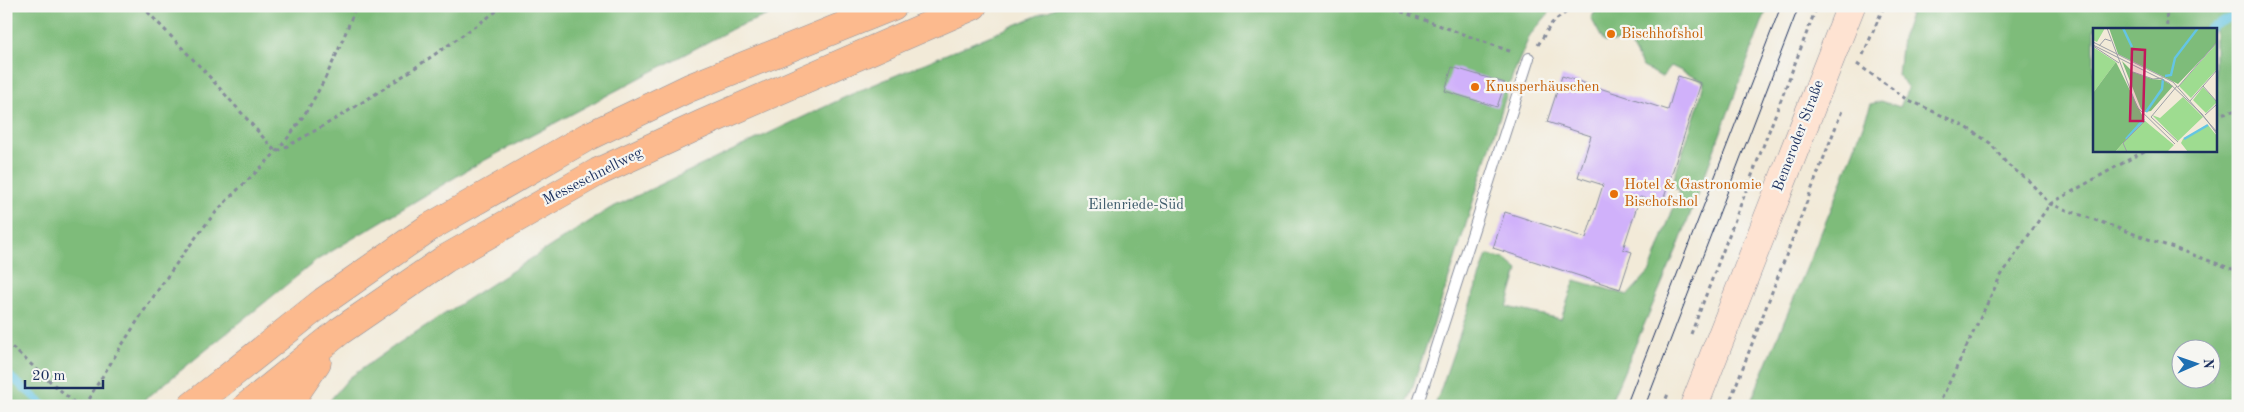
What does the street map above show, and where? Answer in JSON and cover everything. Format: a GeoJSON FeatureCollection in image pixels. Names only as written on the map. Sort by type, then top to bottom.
{"type":"FeatureCollection","features":[{"type":"Feature","properties":{"kind":"highway"},"geometry":{"type":"LineString","coordinates":[[192,406],[324,301],[430,227],[586,137],[689,88],[893,6]]}},
{"type":"Feature","properties":{"kind":"highway","name":"Messeschnellweg"},"geometry":{"type":"LineString","coordinates":[[247,406],[340,331],[445,259],[598,172],[729,112],[973,6]]}},
{"type":"Feature","properties":{"kind":"highway"},"geometry":{"type":"LineString","coordinates":[[287,406],[340,331]]}},
{"type":"Feature","properties":{"kind":"main road","name":"Bemeroder Straße"},"geometry":{"type":"LineString","coordinates":[[1694,406],[1851,6]]}},
{"type":"Feature","properties":{"kind":"lane"},"geometry":{"type":"LineString","coordinates":[[1417,406],[1529,58]]}},
{"type":"Feature","properties":{"kind":"path"},"geometry":{"type":"LineString","coordinates":[[142,6],[208,75],[276,152]]}},
{"type":"Feature","properties":{"kind":"path"},"geometry":{"type":"LineString","coordinates":[[84,406],[172,267],[211,217],[276,152],[301,121],[328,78],[356,6]]}},
{"type":"Feature","properties":{"kind":"path"},"geometry":{"type":"LineString","coordinates":[[276,152],[325,126],[387,88],[504,6]]}},
{"type":"Feature","properties":{"kind":"path"},"geometry":{"type":"LineString","coordinates":[[1386,6],[1529,58],[1552,23],[1574,6]]}},
{"type":"Feature","properties":{"kind":"path"},"geometry":{"type":"LineString","coordinates":[[1688,342],[1818,6]]}},
{"type":"Feature","properties":{"kind":"path"},"geometry":{"type":"LineString","coordinates":[[1855,75],[1884,6]]}},
{"type":"Feature","properties":{"kind":"path"},"geometry":{"type":"LineString","coordinates":[[2166,6],[2167,28]]}},
{"type":"Feature","properties":{"kind":"path"},"geometry":{"type":"LineString","coordinates":[[1869,73],[1907,99],[1966,127],[1990,143],[2008,165],[2028,180],[2050,204],[2238,271]]}},
{"type":"Feature","properties":{"kind":"path"},"geometry":{"type":"LineString","coordinates":[[1728,406],[1845,102]]}},
{"type":"Feature","properties":{"kind":"path"},"geometry":{"type":"LineString","coordinates":[[2216,115],[2238,110]]}},
{"type":"Feature","properties":{"kind":"path"},"geometry":{"type":"LineString","coordinates":[[1938,406],[2000,276],[2050,204],[2144,151]]}},
{"type":"Feature","properties":{"kind":"path"},"geometry":{"type":"LineString","coordinates":[[6,342],[78,406]]}},
{"type":"Feature","properties":{"kind":"path"},"geometry":{"type":"LineString","coordinates":[[1663,406],[1670,388]]}},
{"type":"Feature","properties":{"kind":"green space"},"geometry":{"type":"Polygon","coordinates":[[[6,6],[791,6],[734,28],[474,166],[317,260],[137,406],[6,406],[6,6]]]}},
{"type":"Feature","properties":{"kind":"green space","name":"Eilenriede-Süd"},"geometry":{"type":"Polygon","coordinates":[[[1060,6],[1555,6],[1530,35],[1512,77],[1451,272],[1406,406],[325,406],[349,378],[399,343],[609,209],[854,93],[1060,6]]]}},
{"type":"Feature","properties":{"kind":"green space"},"geometry":{"type":"Polygon","coordinates":[[[1599,6],[1768,6],[1679,244],[1609,406],[1435,406],[1487,255],[1505,259],[1518,270],[1507,307],[1561,319],[1575,280],[1628,295],[1650,271],[1680,190],[1671,187],[1699,103],[1704,82],[1671,66],[1662,77],[1643,67],[1629,42],[1604,42],[1591,18],[1599,6]]]}},
{"type":"Feature","properties":{"kind":"green space"},"geometry":{"type":"Polygon","coordinates":[[[1913,6],[2238,6],[2238,406],[1749,406],[1836,197],[1871,104],[1881,101],[1900,107],[1908,88],[1898,75],[1902,38],[1913,6]]]}},
{"type":"Feature","properties":{"kind":"building","name":"Knusperhäuschen"},"geometry":{"type":"Polygon","coordinates":[[[1452,67],[1505,83],[1497,107],[1445,91],[1452,67]]]}},
{"type":"Feature","properties":{"kind":"building"},"geometry":{"type":"Polygon","coordinates":[[[1562,76],[1668,110],[1678,76],[1701,83],[1662,204],[1640,197],[1623,249],[1632,252],[1620,289],[1493,248],[1505,212],[1586,238],[1603,185],[1578,177],[1591,136],[1547,122],[1562,76]]]}},
{"type":"Feature","properties":{"kind":"waterway"},"geometry":{"type":"LineString","coordinates":[[2210,28],[2238,14]]}},
{"type":"Feature","properties":{"kind":"waterway"},"geometry":{"type":"LineString","coordinates":[[6,373],[45,406]]}},
{"type":"Feature","properties":{"kind":"tram line"},"geometry":{"type":"LineString","coordinates":[[1626,406],[1781,6]]}},
{"type":"Feature","properties":{"kind":"tram line"},"geometry":{"type":"LineString","coordinates":[[1645,406],[1799,6]]}},
{"type":"Feature","properties":{"kind":"place","name":"Bischhofshol"},"geometry":{"type":"Point","coordinates":[1611,34]}},
{"type":"Feature","properties":{"kind":"place","name":"Knusperhäuschen"},"geometry":{"type":"Point","coordinates":[1475,87]}},
{"type":"Feature","properties":{"kind":"place","name":"Hotel & Gastronomie Bischofshol"},"geometry":{"type":"Point","coordinates":[1614,194]}}]}
